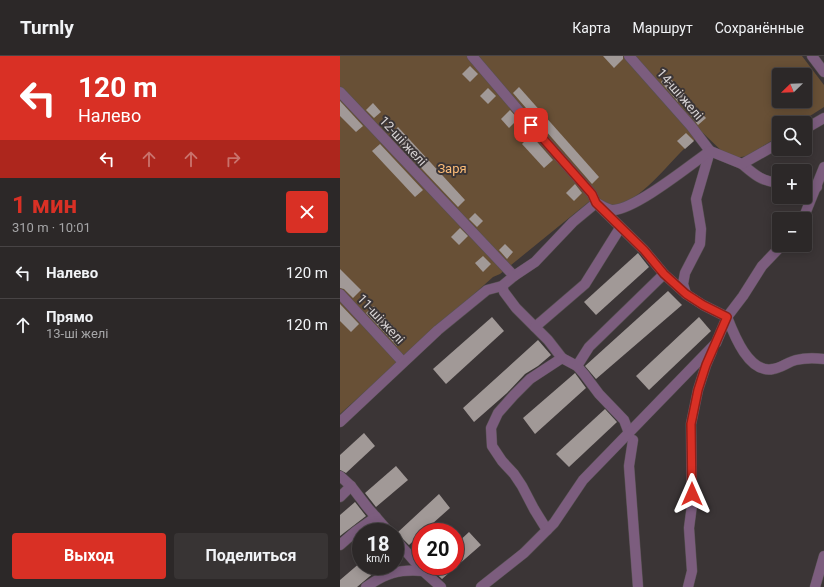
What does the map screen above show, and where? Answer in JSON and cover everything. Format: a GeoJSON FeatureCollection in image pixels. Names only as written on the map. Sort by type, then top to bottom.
{"type":"FeatureCollection","features":[{"type":"Feature","properties":{"kind":"street"},"geometry":{"type":"LineString","coordinates":[[472,56],[592,194],[596,203],[644,250],[664,274],[686,294],[703,305],[727,317],[737,341],[751,361],[760,368],[772,369],[797,360],[824,359]]}},
{"type":"Feature","properties":{"kind":"street","name":"14-ші желі"},"geometry":{"type":"LineString","coordinates":[[629,56],[691,126],[710,151]]}},
{"type":"Feature","properties":{"kind":"street"},"geometry":{"type":"LineString","coordinates":[[812,56],[824,72]]}},
{"type":"Feature","properties":{"kind":"street","name":"12-ші желі"},"geometry":{"type":"LineString","coordinates":[[340,92],[514,276]]}},
{"type":"Feature","properties":{"kind":"street"},"geometry":{"type":"LineString","coordinates":[[812,125],[824,118]]}},
{"type":"Feature","properties":{"kind":"street"},"geometry":{"type":"LineString","coordinates":[[742,164],[772,147]]}},
{"type":"Feature","properties":{"kind":"street"},"geometry":{"type":"LineString","coordinates":[[596,203],[612,210],[626,207],[658,189],[710,151]]}},
{"type":"Feature","properties":{"kind":"street"},"geometry":{"type":"LineString","coordinates":[[710,151],[742,164],[758,178],[772,182]]}},
{"type":"Feature","properties":{"kind":"street"},"geometry":{"type":"LineString","coordinates":[[686,294],[683,284],[685,273],[700,244],[702,229],[696,199],[710,151]]}},
{"type":"Feature","properties":{"kind":"street"},"geometry":{"type":"LineString","coordinates":[[806,212],[824,167]]}},
{"type":"Feature","properties":{"kind":"street"},"geometry":{"type":"LineString","coordinates":[[812,186],[816,187]]}},
{"type":"Feature","properties":{"kind":"street"},"geometry":{"type":"LineString","coordinates":[[340,422],[438,330],[487,290],[502,286],[534,262],[573,222],[596,203]]}},
{"type":"Feature","properties":{"kind":"street"},"geometry":{"type":"LineString","coordinates":[[535,327],[585,284],[620,228]]}},
{"type":"Feature","properties":{"kind":"street"},"geometry":{"type":"LineString","coordinates":[[688,587],[692,571],[689,528],[692,505],[691,424],[698,390],[706,365],[727,317],[743,296],[762,266],[775,252]]}},
{"type":"Feature","properties":{"kind":"street"},"geometry":{"type":"LineString","coordinates":[[576,366],[589,347],[664,274]]}},
{"type":"Feature","properties":{"kind":"street"},"geometry":{"type":"LineString","coordinates":[[502,286],[504,292],[516,308],[548,340],[562,358],[576,366],[584,374],[599,394],[624,420],[631,437],[629,466],[638,587]]}},
{"type":"Feature","properties":{"kind":"street","name":"11-ші желі"},"geometry":{"type":"LineString","coordinates":[[340,294],[403,362]]}},
{"type":"Feature","properties":{"kind":"street"},"geometry":{"type":"LineString","coordinates":[[481,587],[524,553],[554,523],[583,480],[631,437],[716,343]]}},
{"type":"Feature","properties":{"kind":"street"},"geometry":{"type":"LineString","coordinates":[[547,530],[522,486],[492,446],[491,428],[498,413],[530,379],[562,358]]}},
{"type":"Feature","properties":{"kind":"street"},"geometry":{"type":"LineString","coordinates":[[340,476],[351,486],[381,523]]}},
{"type":"Feature","properties":{"kind":"street"},"geometry":{"type":"LineString","coordinates":[[340,497],[351,486]]}},
{"type":"Feature","properties":{"kind":"street"},"geometry":{"type":"LineString","coordinates":[[340,546],[356,531],[376,517]]}},
{"type":"Feature","properties":{"kind":"street"},"geometry":{"type":"LineString","coordinates":[[404,549],[412,558]]}},
{"type":"Feature","properties":{"kind":"street"},"geometry":{"type":"LineString","coordinates":[[815,587],[824,556]]}},
{"type":"Feature","properties":{"kind":"street"},"geometry":{"type":"LineString","coordinates":[[366,587],[380,577],[392,572],[412,570]]}},
{"type":"Feature","properties":{"kind":"street"},"geometry":{"type":"LineString","coordinates":[[428,575],[441,587]]}},
{"type":"Feature","properties":{"kind":"green space","name":"Заря"},"geometry":{"type":"Polygon","coordinates":[[[340,56],[802,56],[811,68],[772,68],[772,108],[812,108],[812,69],[824,85],[824,107],[810,116],[772,116],[772,140],[747,156],[730,159],[703,133],[684,149],[643,191],[634,198],[624,203],[610,205],[596,196],[500,274],[493,277],[340,414],[340,56]]]}},
{"type":"Feature","properties":{"kind":"building"},"geometry":{"type":"Polygon","coordinates":[[[603,56],[623,56],[623,59],[614,68],[603,56]]]}},
{"type":"Feature","properties":{"kind":"building"},"geometry":{"type":"Polygon","coordinates":[[[470,66],[478,74],[470,82],[462,74],[470,66]]]}},
{"type":"Feature","properties":{"kind":"building"},"geometry":{"type":"Polygon","coordinates":[[[667,75],[686,95],[678,102],[661,82],[667,75]]]}},
{"type":"Feature","properties":{"kind":"building"},"geometry":{"type":"Polygon","coordinates":[[[519,87],[599,177],[592,184],[513,93],[519,87]]]}},
{"type":"Feature","properties":{"kind":"building"},"geometry":{"type":"Polygon","coordinates":[[[488,88],[496,96],[488,104],[480,96],[488,88]]]}},
{"type":"Feature","properties":{"kind":"building"},"geometry":{"type":"Polygon","coordinates":[[[340,101],[363,126],[356,132],[340,116],[340,101]]]}},
{"type":"Feature","properties":{"kind":"building"},"geometry":{"type":"Polygon","coordinates":[[[373,103],[381,112],[374,118],[366,110],[373,103]]]}},
{"type":"Feature","properties":{"kind":"building"},"geometry":{"type":"Polygon","coordinates":[[[510,110],[518,119],[509,128],[501,119],[510,110]]]}},
{"type":"Feature","properties":{"kind":"building"},"geometry":{"type":"Polygon","coordinates":[[[698,110],[706,118],[698,125],[691,116],[698,110]]]}},
{"type":"Feature","properties":{"kind":"building"},"geometry":{"type":"Polygon","coordinates":[[[398,127],[465,200],[458,207],[390,135],[398,127]]]}},
{"type":"Feature","properties":{"kind":"building"},"geometry":{"type":"Polygon","coordinates":[[[686,133],[694,141],[685,149],[677,141],[686,133]]]}},
{"type":"Feature","properties":{"kind":"building"},"geometry":{"type":"Polygon","coordinates":[[[531,135],[553,160],[544,168],[522,144],[531,135]]]}},
{"type":"Feature","properties":{"kind":"building"},"geometry":{"type":"Polygon","coordinates":[[[380,144],[423,190],[415,197],[372,151],[380,144]]]}},
{"type":"Feature","properties":{"kind":"building"},"geometry":{"type":"Polygon","coordinates":[[[575,184],[582,193],[574,201],[566,193],[575,184]]]}},
{"type":"Feature","properties":{"kind":"building"},"geometry":{"type":"Polygon","coordinates":[[[475,213],[483,221],[477,227],[469,219],[475,213]]]}},
{"type":"Feature","properties":{"kind":"building"},"geometry":{"type":"Polygon","coordinates":[[[460,228],[468,236],[459,245],[451,237],[460,228]]]}},
{"type":"Feature","properties":{"kind":"building"},"geometry":{"type":"Polygon","coordinates":[[[505,244],[513,252],[507,259],[499,250],[505,244]]]}},
{"type":"Feature","properties":{"kind":"building"},"geometry":{"type":"Polygon","coordinates":[[[638,253],[649,267],[596,315],[584,302],[638,253]]]}},
{"type":"Feature","properties":{"kind":"building"},"geometry":{"type":"Polygon","coordinates":[[[483,256],[491,264],[483,272],[475,263],[483,256]]]}},
{"type":"Feature","properties":{"kind":"building"},"geometry":{"type":"Polygon","coordinates":[[[340,269],[361,290],[353,298],[344,289],[340,288],[340,269]]]}},
{"type":"Feature","properties":{"kind":"building"},"geometry":{"type":"Polygon","coordinates":[[[668,291],[682,305],[596,379],[585,366],[668,291]]]}},
{"type":"Feature","properties":{"kind":"building"},"geometry":{"type":"Polygon","coordinates":[[[340,304],[359,324],[351,332],[340,321],[340,304]]]}},
{"type":"Feature","properties":{"kind":"building"},"geometry":{"type":"Polygon","coordinates":[[[374,306],[405,339],[397,346],[366,313],[374,306]]]}},
{"type":"Feature","properties":{"kind":"building"},"geometry":{"type":"Polygon","coordinates":[[[492,317],[504,331],[446,384],[433,369],[492,317]]]}},
{"type":"Feature","properties":{"kind":"building"},"geometry":{"type":"Polygon","coordinates":[[[699,317],[711,331],[649,390],[636,376],[699,317]]]}},
{"type":"Feature","properties":{"kind":"building"},"geometry":{"type":"Polygon","coordinates":[[[538,340],[551,355],[538,366],[525,374],[507,393],[474,422],[463,408],[538,340]]]}},
{"type":"Feature","properties":{"kind":"building"},"geometry":{"type":"Polygon","coordinates":[[[575,373],[586,388],[535,434],[523,418],[575,373]]]}},
{"type":"Feature","properties":{"kind":"building"},"geometry":{"type":"Polygon","coordinates":[[[605,409],[617,422],[569,467],[556,454],[605,409]]]}},
{"type":"Feature","properties":{"kind":"building"},"geometry":{"type":"Polygon","coordinates":[[[364,433],[375,446],[346,473],[340,470],[340,455],[364,433]]]}},
{"type":"Feature","properties":{"kind":"building"},"geometry":{"type":"Polygon","coordinates":[[[396,466],[408,480],[376,507],[365,493],[396,466]]]}},
{"type":"Feature","properties":{"kind":"building"},"geometry":{"type":"Polygon","coordinates":[[[439,494],[450,508],[433,523],[412,523],[412,542],[409,545],[404,540],[404,526],[439,494]]]}},
{"type":"Feature","properties":{"kind":"building"},"geometry":{"type":"Polygon","coordinates":[[[355,502],[366,516],[357,523],[352,523],[352,527],[340,536],[340,515],[355,502]]]}},
{"type":"Feature","properties":{"kind":"building"},"geometry":{"type":"Polygon","coordinates":[[[469,532],[481,545],[464,560],[464,537],[469,532]]]}},
{"type":"Feature","properties":{"kind":"building"},"geometry":{"type":"Polygon","coordinates":[[[352,570],[352,575],[371,575],[357,587],[340,587],[340,580],[352,570]]]}},
{"type":"Feature","properties":{"kind":"building"},"geometry":{"type":"Polygon","coordinates":[[[438,575],[447,575],[442,579],[438,575]]]}},
{"type":"Feature","properties":{"kind":"route"},"geometry":{"type":"LineString","coordinates":[[531,125],[592,194],[596,203],[644,250],[664,274],[686,294],[703,305],[727,317],[706,365],[698,390],[696,406],[691,424],[692,494]]}}]}
